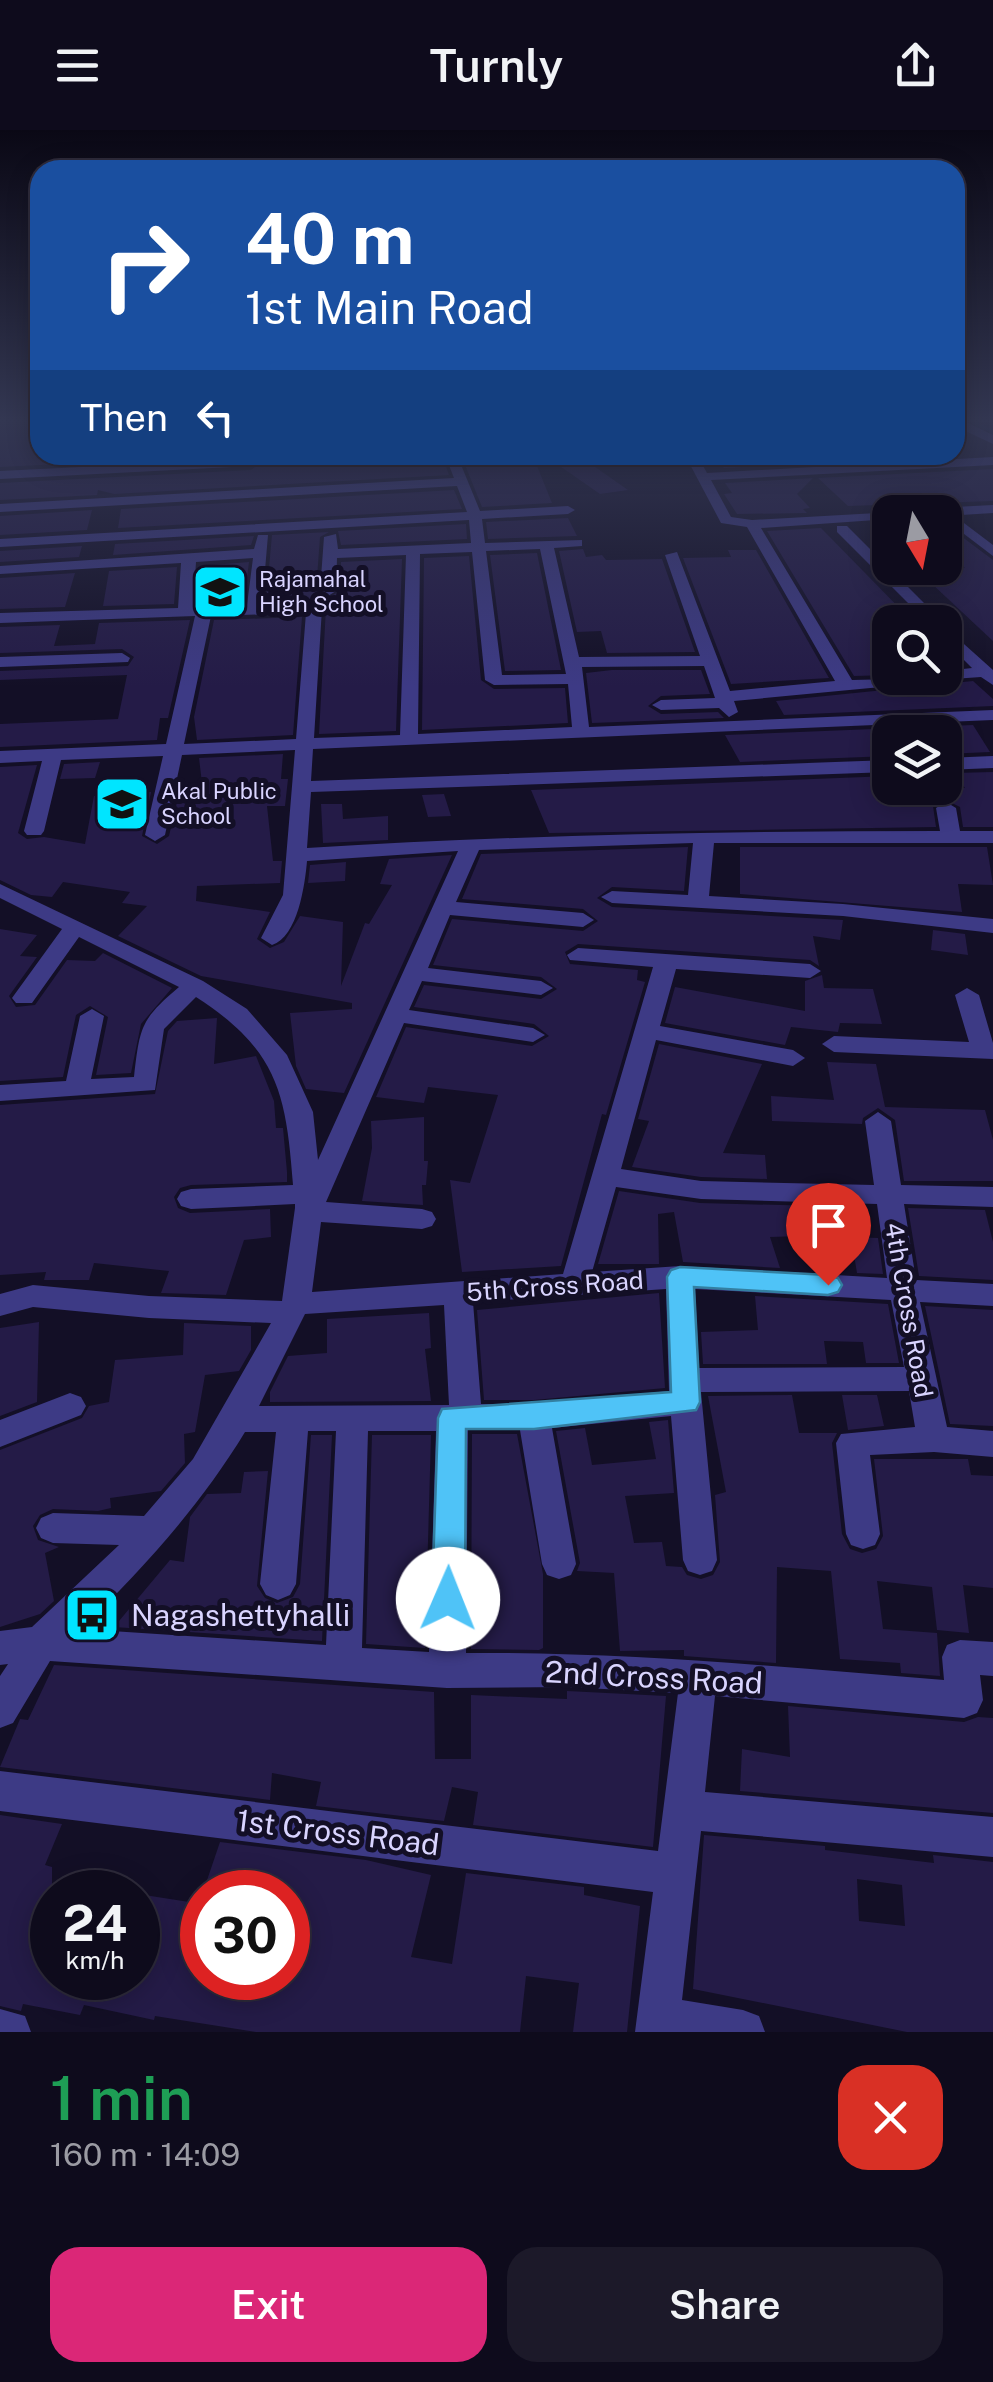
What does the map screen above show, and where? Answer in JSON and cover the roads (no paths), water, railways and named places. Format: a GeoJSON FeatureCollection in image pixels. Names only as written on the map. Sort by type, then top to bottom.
{"type":"FeatureCollection","features":[{"type":"Feature","properties":{"kind":"street"},"geometry":{"type":"LineString","coordinates":[[472,510],[494,680],[710,661]]}},
{"type":"Feature","properties":{"kind":"street"},"geometry":{"type":"LineString","coordinates":[[0,543],[568,510]]}},
{"type":"Feature","properties":{"kind":"street"},"geometry":{"type":"LineString","coordinates":[[720,510],[726,520],[755,529],[872,527]]}},
{"type":"Feature","properties":{"kind":"street"},"geometry":{"type":"LineString","coordinates":[[755,529],[872,518]]}},
{"type":"Feature","properties":{"kind":"street"},"geometry":{"type":"LineString","coordinates":[[962,521],[993,519]]}},
{"type":"Feature","properties":{"kind":"street"},"geometry":{"type":"LineString","coordinates":[[328,592],[330,524]]}},
{"type":"Feature","properties":{"kind":"street"},"geometry":{"type":"LineString","coordinates":[[254,610],[264,528]]}},
{"type":"Feature","properties":{"kind":"street"},"geometry":{"type":"LineString","coordinates":[[962,528],[986,540],[993,552]]}},
{"type":"Feature","properties":{"kind":"street"},"geometry":{"type":"LineString","coordinates":[[755,529],[846,685]]}},
{"type":"Feature","properties":{"kind":"street"},"geometry":{"type":"LineString","coordinates":[[842,529],[919,605]]}},
{"type":"Feature","properties":{"kind":"street"},"geometry":{"type":"LineString","coordinates":[[546,544],[574,671],[581,732]]}},
{"type":"Feature","properties":{"kind":"street"},"geometry":{"type":"LineString","coordinates":[[332,554],[577,544]]}},
{"type":"Feature","properties":{"kind":"street"},"geometry":{"type":"LineString","coordinates":[[409,740],[413,550]]}},
{"type":"Feature","properties":{"kind":"street"},"geometry":{"type":"LineString","coordinates":[[0,570],[260,554]]}},
{"type":"Feature","properties":{"kind":"street"},"geometry":{"type":"LineString","coordinates":[[672,555],[735,726]]}},
{"type":"Feature","properties":{"kind":"street"},"geometry":{"type":"LineString","coordinates":[[185,612],[188,558]]}},
{"type":"Feature","properties":{"kind":"street"},"geometry":{"type":"LineString","coordinates":[[0,618],[314,608],[294,895],[272,938]]}},
{"type":"Feature","properties":{"kind":"street"},"geometry":{"type":"LineString","coordinates":[[155,835],[204,611]]}},
{"type":"Feature","properties":{"kind":"street"},"geometry":{"type":"LineString","coordinates":[[962,649],[989,676]]}},
{"type":"Feature","properties":{"kind":"street"},"geometry":{"type":"LineString","coordinates":[[0,662],[122,658]]}},
{"type":"Feature","properties":{"kind":"street"},"geometry":{"type":"LineString","coordinates":[[962,676],[989,676]]}},
{"type":"Feature","properties":{"kind":"street"},"geometry":{"type":"LineString","coordinates":[[660,704],[872,683]]}},
{"type":"Feature","properties":{"kind":"street"},"geometry":{"type":"LineString","coordinates":[[0,756],[993,715]]}},
{"type":"Feature","properties":{"kind":"street"},"geometry":{"type":"LineString","coordinates":[[34,831],[53,754]]}},
{"type":"Feature","properties":{"kind":"street"},"geometry":{"type":"LineString","coordinates":[[962,763],[993,762]]}},
{"type":"Feature","properties":{"kind":"street"},"geometry":{"type":"LineString","coordinates":[[303,786],[872,767]]}},
{"type":"Feature","properties":{"kind":"street"},"geometry":{"type":"LineString","coordinates":[[946,808],[951,837]]}},
{"type":"Feature","properties":{"kind":"street"},"geometry":{"type":"LineString","coordinates":[[298,854],[704,837],[992,840]]}},
{"type":"Feature","properties":{"kind":"street"},"geometry":{"type":"LineString","coordinates":[[698,902],[704,837]]}},
{"type":"Feature","properties":{"kind":"street"},"geometry":{"type":"LineString","coordinates":[[309,1204],[471,844]]}},
{"type":"Feature","properties":{"kind":"street"},"geometry":{"type":"LineString","coordinates":[[0,890],[195,986],[239,1014],[275,1055],[300,1112],[309,1204],[294,1308],[236,1419],[204,1469],[127,1561],[40,1643],[0,1710]]}},
{"type":"Feature","properties":{"kind":"street"},"geometry":{"type":"LineString","coordinates":[[612,897],[842,910],[993,926]]}},
{"type":"Feature","properties":{"kind":"street"},"geometry":{"type":"LineString","coordinates":[[445,908],[583,920]]}},
{"type":"Feature","properties":{"kind":"street"},"geometry":{"type":"LineString","coordinates":[[24,998],[75,927]]}},
{"type":"Feature","properties":{"kind":"street"},"geometry":{"type":"LineString","coordinates":[[578,955],[810,971]]}},
{"type":"Feature","properties":{"kind":"street"},"geometry":{"type":"LineString","coordinates":[[574,1286],[666,962]]}},
{"type":"Feature","properties":{"kind":"street"},"geometry":{"type":"LineString","coordinates":[[416,973],[540,988]]}},
{"type":"Feature","properties":{"kind":"street"},"geometry":{"type":"LineString","coordinates":[[0,1093],[146,1084],[152,1029],[163,1013],[195,986]]}},
{"type":"Feature","properties":{"kind":"street"},"geometry":{"type":"LineString","coordinates":[[834,1044],[988,1050],[968,995]]}},
{"type":"Feature","properties":{"kind":"street"},"geometry":{"type":"LineString","coordinates":[[397,1015],[533,1035]]}},
{"type":"Feature","properties":{"kind":"street"},"geometry":{"type":"LineString","coordinates":[[77,1088],[92,1016]]}},
{"type":"Feature","properties":{"kind":"street"},"geometry":{"type":"LineString","coordinates":[[646,1031],[793,1058]]}},
{"type":"Feature","properties":{"kind":"street","name":"4th Cross Road"},"geometry":{"type":"LineString","coordinates":[[878,1121],[903,1289],[934,1439]]}},
{"type":"Feature","properties":{"kind":"street"},"geometry":{"type":"LineString","coordinates":[[606,1176],[701,1190],[993,1198]]}},
{"type":"Feature","properties":{"kind":"street"},"geometry":{"type":"LineString","coordinates":[[190,1199],[309,1204],[422,1219]]}},
{"type":"Feature","properties":{"kind":"street"},"geometry":{"type":"LineString","coordinates":[[680,1277],[685,1391],[700,1560]]}},
{"type":"Feature","properties":{"kind":"street","name":"5th Cross Road"},"geometry":{"type":"LineString","coordinates":[[294,1308],[680,1277],[993,1295]]}},
{"type":"Feature","properties":{"kind":"street"},"geometry":{"type":"LineString","coordinates":[[447,1671],[459,1417],[458,1294]]}},
{"type":"Feature","properties":{"kind":"street"},"geometry":{"type":"LineString","coordinates":[[0,1305],[33,1296],[149,1308],[294,1308]]}},
{"type":"Feature","properties":{"kind":"street"},"geometry":{"type":"LineString","coordinates":[[236,1419],[534,1417],[685,1391],[919,1379]]}},
{"type":"Feature","properties":{"kind":"street"},"geometry":{"type":"LineString","coordinates":[[0,1434],[70,1406]]}},
{"type":"Feature","properties":{"kind":"street"},"geometry":{"type":"LineString","coordinates":[[534,1417],[559,1564]]}},
{"type":"Feature","properties":{"kind":"street"},"geometry":{"type":"LineString","coordinates":[[343,1664],[354,1418]]}},
{"type":"Feature","properties":{"kind":"street"},"geometry":{"type":"LineString","coordinates":[[278,1584],[293,1419]]}},
{"type":"Feature","properties":{"kind":"street"},"geometry":{"type":"LineString","coordinates":[[863,1534],[852,1443],[934,1439],[993,1444]]}},
{"type":"Feature","properties":{"kind":"street"},"geometry":{"type":"LineString","coordinates":[[53,1528],[152,1531]]}},
{"type":"Feature","properties":{"kind":"street","name":"2nd Cross Road"},"geometry":{"type":"LineString","coordinates":[[0,1648],[40,1643],[447,1671],[567,1670],[699,1677],[964,1700],[960,1657],[993,1659]]}},
{"type":"Feature","properties":{"kind":"street"},"geometry":{"type":"LineString","coordinates":[[699,1677],[658,2025],[743,2032]]}},
{"type":"Feature","properties":{"kind":"street","name":"1st Cross Road"},"geometry":{"type":"LineString","coordinates":[[0,1790],[676,1874]]}},
{"type":"Feature","properties":{"kind":"street"},"geometry":{"type":"LineString","coordinates":[[685,1810],[993,1837]]}},
{"type":"Feature","properties":{"kind":"street"},"geometry":{"type":"LineString","coordinates":[[0,2030],[9,2032]]}},
{"type":"Feature","properties":{"kind":"place","name":"Rajamahal High School"},"geometry":{"type":"Point","coordinates":[220,592]}},
{"type":"Feature","properties":{"kind":"place","name":"Akal Public School"},"geometry":{"type":"Point","coordinates":[122,804]}},
{"type":"Feature","properties":{"kind":"place","name":"Nagashettyhalli"},"geometry":{"type":"Point","coordinates":[92,1615]}}]}
